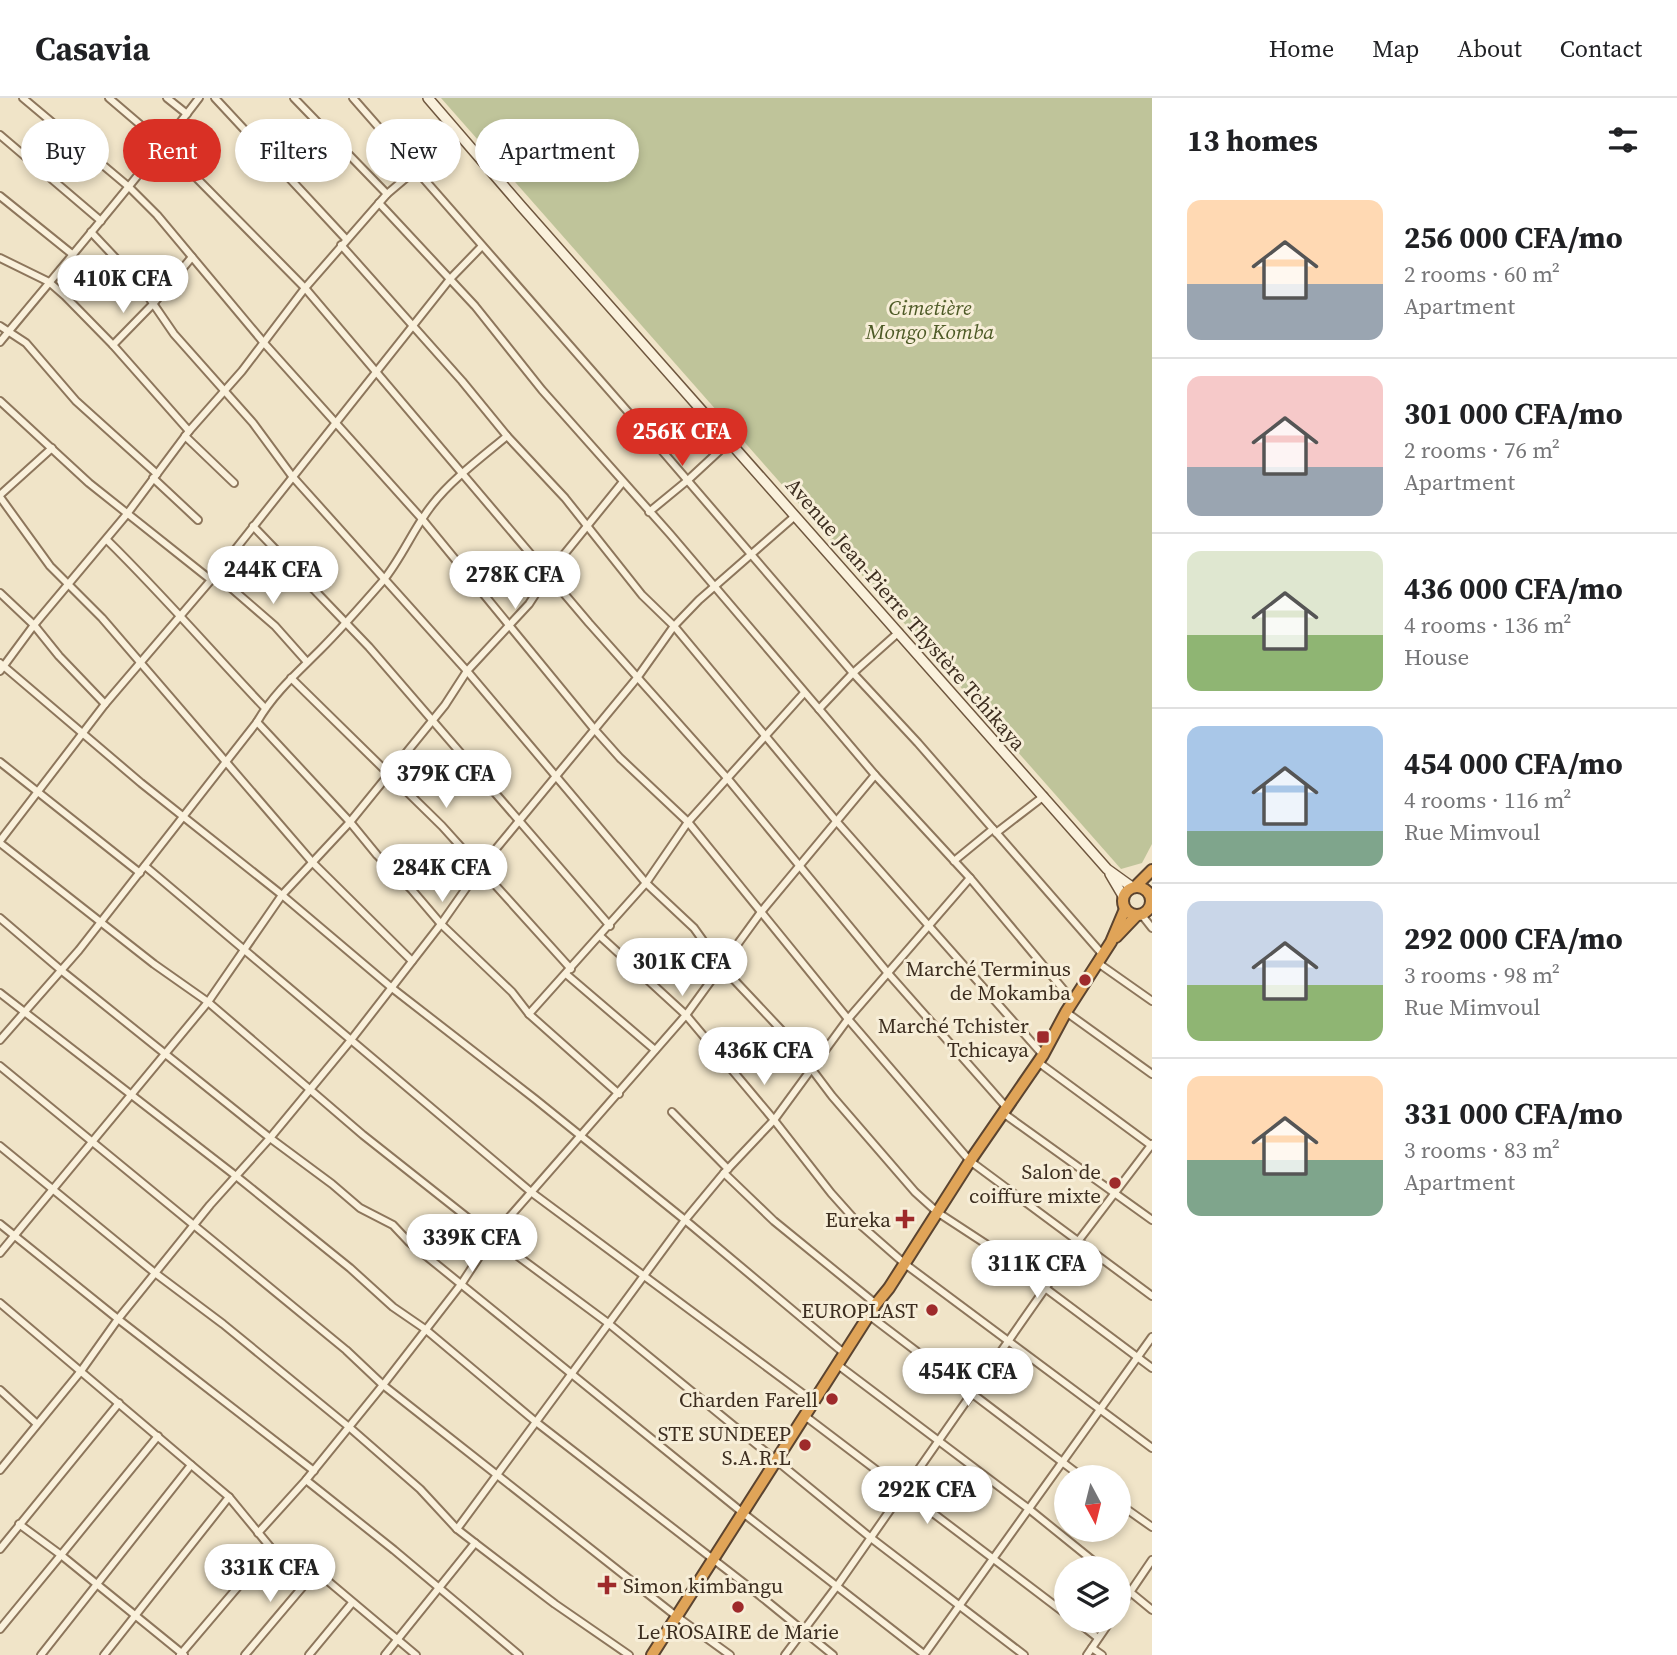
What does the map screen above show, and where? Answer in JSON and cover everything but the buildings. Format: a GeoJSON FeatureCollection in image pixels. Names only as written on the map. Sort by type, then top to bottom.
{"type":"FeatureCollection","features":[{"type":"Feature","properties":{"kind":"highway"},"geometry":{"type":"LineString","coordinates":[[652,1655],[876,1304],[1040,1058],[1111,942],[1125,909],[1123,896],[1152,870]]}},
{"type":"Feature","properties":{"kind":"highway"},"geometry":{"type":"LineString","coordinates":[[1111,942],[1139,915],[1148,910],[1152,896],[1146,889],[1134,887]]}},
{"type":"Feature","properties":{"kind":"highway"},"geometry":{"type":"LineString","coordinates":[[1125,909],[1139,915]]}},
{"type":"Feature","properties":{"kind":"street"},"geometry":{"type":"LineString","coordinates":[[23,98],[129,187],[157,215],[264,343],[422,519],[595,730],[629,767],[688,822],[848,1019],[970,1161],[1152,1296]]}},
{"type":"Feature","properties":{"kind":"street"},"geometry":{"type":"LineString","coordinates":[[109,98],[134,119]]}},
{"type":"Feature","properties":{"kind":"street"},"geometry":{"type":"LineString","coordinates":[[167,98],[187,114]]}},
{"type":"Feature","properties":{"kind":"street"},"geometry":{"type":"LineString","coordinates":[[183,119],[199,98]]}},
{"type":"Feature","properties":{"kind":"street"},"geometry":{"type":"LineString","coordinates":[[215,98],[344,242],[507,436],[540,470],[642,595],[674,626],[763,736],[929,923],[1040,1058],[1152,1145],[1079,1240],[837,1586],[785,1655]]}},
{"type":"Feature","properties":{"kind":"street"},"geometry":{"type":"LineString","coordinates":[[294,98],[387,194]]}},
{"type":"Feature","properties":{"kind":"street"},"geometry":{"type":"LineString","coordinates":[[353,98],[371,119]]}},
{"type":"Feature","properties":{"kind":"street","name":"Avenue Jean-Pierre Thystère Tchikaya"},"geometry":{"type":"LineString","coordinates":[[428,98],[447,119]]}},
{"type":"Feature","properties":{"kind":"street"},"geometry":{"type":"LineString","coordinates":[[0,135],[101,221]]}},
{"type":"Feature","properties":{"kind":"street","name":"Avenue Jean-Pierre Thystère Tchikaya"},"geometry":{"type":"LineString","coordinates":[[461,135],[520,206],[1044,796],[1107,869],[1123,896]]}},
{"type":"Feature","properties":{"kind":"street"},"geometry":{"type":"LineString","coordinates":[[0,342],[133,182]]}},
{"type":"Feature","properties":{"kind":"street"},"geometry":{"type":"LineString","coordinates":[[200,182],[304,288],[637,678],[728,779],[799,868],[1005,1110],[1152,1220]]}},
{"type":"Feature","properties":{"kind":"street"},"geometry":{"type":"LineString","coordinates":[[400,182],[304,288],[264,343],[187,434],[107,540],[1,667],[282,895],[391,988],[685,1220],[845,1353]]}},
{"type":"Feature","properties":{"kind":"street"},"geometry":{"type":"LineString","coordinates":[[426,182],[853,673],[995,831],[1101,959],[1152,1001]]}},
{"type":"Feature","properties":{"kind":"street"},"geometry":{"type":"LineString","coordinates":[[0,196],[72,254]]}},
{"type":"Feature","properties":{"kind":"street"},"geometry":{"type":"LineString","coordinates":[[379,203],[450,279],[622,483],[715,586],[875,775],[970,878],[1073,1001]]}},
{"type":"Feature","properties":{"kind":"street"},"geometry":{"type":"LineString","coordinates":[[91,232],[124,265],[174,334],[253,423],[292,476],[467,671],[646,883],[694,928],[722,967],[786,1035],[814,1068],[832,1096],[883,1156],[937,1212],[989,1246],[1152,1368]]}},
{"type":"Feature","properties":{"kind":"street"},"geometry":{"type":"LineString","coordinates":[[482,246],[450,279],[211,580],[105,704],[0,842],[208,1002],[363,1135],[608,1324],[871,1538],[1024,1655]]}},
{"type":"Feature","properties":{"kind":"street"},"geometry":{"type":"LineString","coordinates":[[113,345],[153,304],[192,257]]}},
{"type":"Feature","properties":{"kind":"street"},"geometry":{"type":"LineString","coordinates":[[0,258],[49,282],[79,309],[113,345],[187,434],[234,483]]}},
{"type":"Feature","properties":{"kind":"street"},"geometry":{"type":"LineString","coordinates":[[0,326],[26,343],[76,401],[198,520]]}},
{"type":"Feature","properties":{"kind":"street"},"geometry":{"type":"LineString","coordinates":[[0,401],[127,514],[211,580]]}},
{"type":"Feature","properties":{"kind":"street"},"geometry":{"type":"LineString","coordinates":[[0,1040],[62,971],[257,722],[265,708],[385,579],[433,503],[507,436]]}},
{"type":"Feature","properties":{"kind":"street"},"geometry":{"type":"LineString","coordinates":[[649,512],[730,441]]}},
{"type":"Feature","properties":{"kind":"street"},"geometry":{"type":"LineString","coordinates":[[52,448],[0,496],[38,551],[103,618],[313,863],[412,961]]}},
{"type":"Feature","properties":{"kind":"street"},"geometry":{"type":"LineString","coordinates":[[0,1253],[208,1002],[282,895],[350,821],[432,720],[467,671],[529,604],[549,573],[622,483]]}},
{"type":"Feature","properties":{"kind":"street"},"geometry":{"type":"LineString","coordinates":[[1,1466],[81,1371],[118,1319],[194,1224],[351,1040],[441,924],[481,867],[637,678],[674,626],[715,586],[796,516]]}},
{"type":"Feature","properties":{"kind":"street"},"geometry":{"type":"LineString","coordinates":[[253,526],[369,647],[610,926]]}},
{"type":"Feature","properties":{"kind":"street"},"geometry":{"type":"LineString","coordinates":[[107,540],[153,585],[179,617],[265,708]]}},
{"type":"Feature","properties":{"kind":"street"},"geometry":{"type":"LineString","coordinates":[[215,574],[275,626],[307,662]]}},
{"type":"Feature","properties":{"kind":"street"},"geometry":{"type":"LineString","coordinates":[[0,593],[34,625],[59,656],[105,704]]}},
{"type":"Feature","properties":{"kind":"street"},"geometry":{"type":"LineString","coordinates":[[819,709],[853,673],[899,632]]}},
{"type":"Feature","properties":{"kind":"street"},"geometry":{"type":"LineString","coordinates":[[291,678],[481,867],[568,972],[655,1050]]}},
{"type":"Feature","properties":{"kind":"street"},"geometry":{"type":"LineString","coordinates":[[529,1014],[610,926],[646,883],[688,822],[804,693]]}},
{"type":"Feature","properties":{"kind":"street"},"geometry":{"type":"LineString","coordinates":[[257,722],[441,924],[503,982],[529,1014],[619,1094]]}},
{"type":"Feature","properties":{"kind":"street"},"geometry":{"type":"LineString","coordinates":[[0,762],[139,873]]}},
{"type":"Feature","properties":{"kind":"street"},"geometry":{"type":"LineString","coordinates":[[258,1533],[314,1471],[383,1385],[462,1283],[492,1237],[686,1015],[761,912],[875,775]]}},
{"type":"Feature","properties":{"kind":"street"},"geometry":{"type":"LineString","coordinates":[[954,861],[1044,796]]}},
{"type":"Feature","properties":{"kind":"street"},"geometry":{"type":"LineString","coordinates":[[145,866],[531,1192],[814,1402]]}},
{"type":"Feature","properties":{"kind":"street","name":"Avenue Jean-Pierre Thystère Tchikaya"},"geometry":{"type":"LineString","coordinates":[[1107,869],[1134,887]]}},
{"type":"Feature","properties":{"kind":"street"},"geometry":{"type":"LineString","coordinates":[[457,1529],[685,1220],[725,1171],[774,1119],[848,1019],[970,878]]}},
{"type":"Feature","properties":{"kind":"street"},"geometry":{"type":"LineString","coordinates":[[1139,915],[1152,928]]}},
{"type":"Feature","properties":{"kind":"street"},"geometry":{"type":"LineString","coordinates":[[0,918],[270,1138],[360,1208],[393,1225],[409,1242],[571,1374],[925,1655],[1152,1337]]}},
{"type":"Feature","properties":{"kind":"street"},"geometry":{"type":"LineString","coordinates":[[600,936],[686,1015],[856,1221],[905,1264],[1152,1448]]}},
{"type":"Feature","properties":{"kind":"street"},"geometry":{"type":"LineString","coordinates":[[0,993],[236,1176],[536,1422],[833,1655]]}},
{"type":"Feature","properties":{"kind":"street"},"geometry":{"type":"LineString","coordinates":[[1066,1012],[1152,1074]]}},
{"type":"Feature","properties":{"kind":"street"},"geometry":{"type":"LineString","coordinates":[[0,1066],[346,1350],[383,1385],[676,1616],[730,1655]]}},
{"type":"Feature","properties":{"kind":"street"},"geometry":{"type":"LineString","coordinates":[[671,1112],[774,1221],[876,1304]]}},
{"type":"Feature","properties":{"kind":"street"},"geometry":{"type":"LineString","coordinates":[[0,1146],[349,1426],[419,1489],[457,1529],[555,1604],[629,1655]]}},
{"type":"Feature","properties":{"kind":"street"},"geometry":{"type":"LineString","coordinates":[[0,1224],[314,1471]]}},
{"type":"Feature","properties":{"kind":"street"},"geometry":{"type":"LineString","coordinates":[[1,1305],[229,1497],[271,1548],[316,1571],[416,1655]]}},
{"type":"Feature","properties":{"kind":"street"},"geometry":{"type":"LineString","coordinates":[[870,1316],[1066,1465]]}},
{"type":"Feature","properties":{"kind":"street"},"geometry":{"type":"LineString","coordinates":[[838,1365],[1087,1556]]}},
{"type":"Feature","properties":{"kind":"street"},"geometry":{"type":"LineString","coordinates":[[0,1390],[37,1424]]}},
{"type":"Feature","properties":{"kind":"street"},"geometry":{"type":"LineString","coordinates":[[0,1549],[119,1404]]}},
{"type":"Feature","properties":{"kind":"street"},"geometry":{"type":"LineString","coordinates":[[805,1416],[1054,1605]]}},
{"type":"Feature","properties":{"kind":"street"},"geometry":{"type":"LineString","coordinates":[[0,1629],[158,1436]]}},
{"type":"Feature","properties":{"kind":"street"},"geometry":{"type":"LineString","coordinates":[[41,1655],[99,1585],[191,1465]]}},
{"type":"Feature","properties":{"kind":"street"},"geometry":{"type":"LineString","coordinates":[[306,1480],[519,1655]]}},
{"type":"Feature","properties":{"kind":"street"},"geometry":{"type":"LineString","coordinates":[[104,1655],[229,1497]]}},
{"type":"Feature","properties":{"kind":"street"},"geometry":{"type":"LineString","coordinates":[[1131,1512],[1152,1527]]}},
{"type":"Feature","properties":{"kind":"street"},"geometry":{"type":"LineString","coordinates":[[19,1524],[99,1585],[182,1654],[271,1548]]}},
{"type":"Feature","properties":{"kind":"street"},"geometry":{"type":"LineString","coordinates":[[385,1655],[475,1543]]}},
{"type":"Feature","properties":{"kind":"street"},"geometry":{"type":"LineString","coordinates":[[1152,1560],[1131,1592],[1152,1610]]}},
{"type":"Feature","properties":{"kind":"street"},"geometry":{"type":"LineString","coordinates":[[245,1655],[316,1571]]}},
{"type":"Feature","properties":{"kind":"street"},"geometry":{"type":"LineString","coordinates":[[309,1655],[352,1603]]}},
{"type":"Feature","properties":{"kind":"street"},"geometry":{"type":"LineString","coordinates":[[1091,1633],[1098,1638]]}},
{"type":"Feature","properties":{"kind":"street"},"geometry":{"type":"LineString","coordinates":[[1087,1655],[1102,1633]]}},
{"type":"Feature","properties":{"kind":"street"},"geometry":{"type":"LineString","coordinates":[[1092,1648],[1102,1655]]}},
{"type":"Feature","properties":{"kind":"green space","name":"Cimetière Mongo Komba"},"geometry":{"type":"Polygon","coordinates":[[[441,98],[1152,98],[1152,844],[1142,863],[1121,869],[515,182],[639,182],[639,119],[475,119],[475,137],[441,98]]]}},
{"type":"Feature","properties":{"kind":"place","name":"Marché Terminus de Mokamba"},"geometry":{"type":"Point","coordinates":[1085,980]}},
{"type":"Feature","properties":{"kind":"place","name":"Marché Tchister Tchicaya"},"geometry":{"type":"Point","coordinates":[1043,1037]}},
{"type":"Feature","properties":{"kind":"place","name":"Salon de coiffure mixte"},"geometry":{"type":"Point","coordinates":[1115,1183]}},
{"type":"Feature","properties":{"kind":"place","name":"Eureka"},"geometry":{"type":"Point","coordinates":[905,1219]}},
{"type":"Feature","properties":{"kind":"place","name":"EUROPLAST"},"geometry":{"type":"Point","coordinates":[932,1310]}},
{"type":"Feature","properties":{"kind":"place","name":"Charden Farell"},"geometry":{"type":"Point","coordinates":[832,1399]}},
{"type":"Feature","properties":{"kind":"place","name":"STE SUNDEEP S.A.R.L"},"geometry":{"type":"Point","coordinates":[805,1445]}},
{"type":"Feature","properties":{"kind":"place","name":"Simon kimbangu"},"geometry":{"type":"Point","coordinates":[607,1585]}},
{"type":"Feature","properties":{"kind":"place","name":"Le ROSAIRE de Marie"},"geometry":{"type":"Point","coordinates":[738,1607]}}]}
